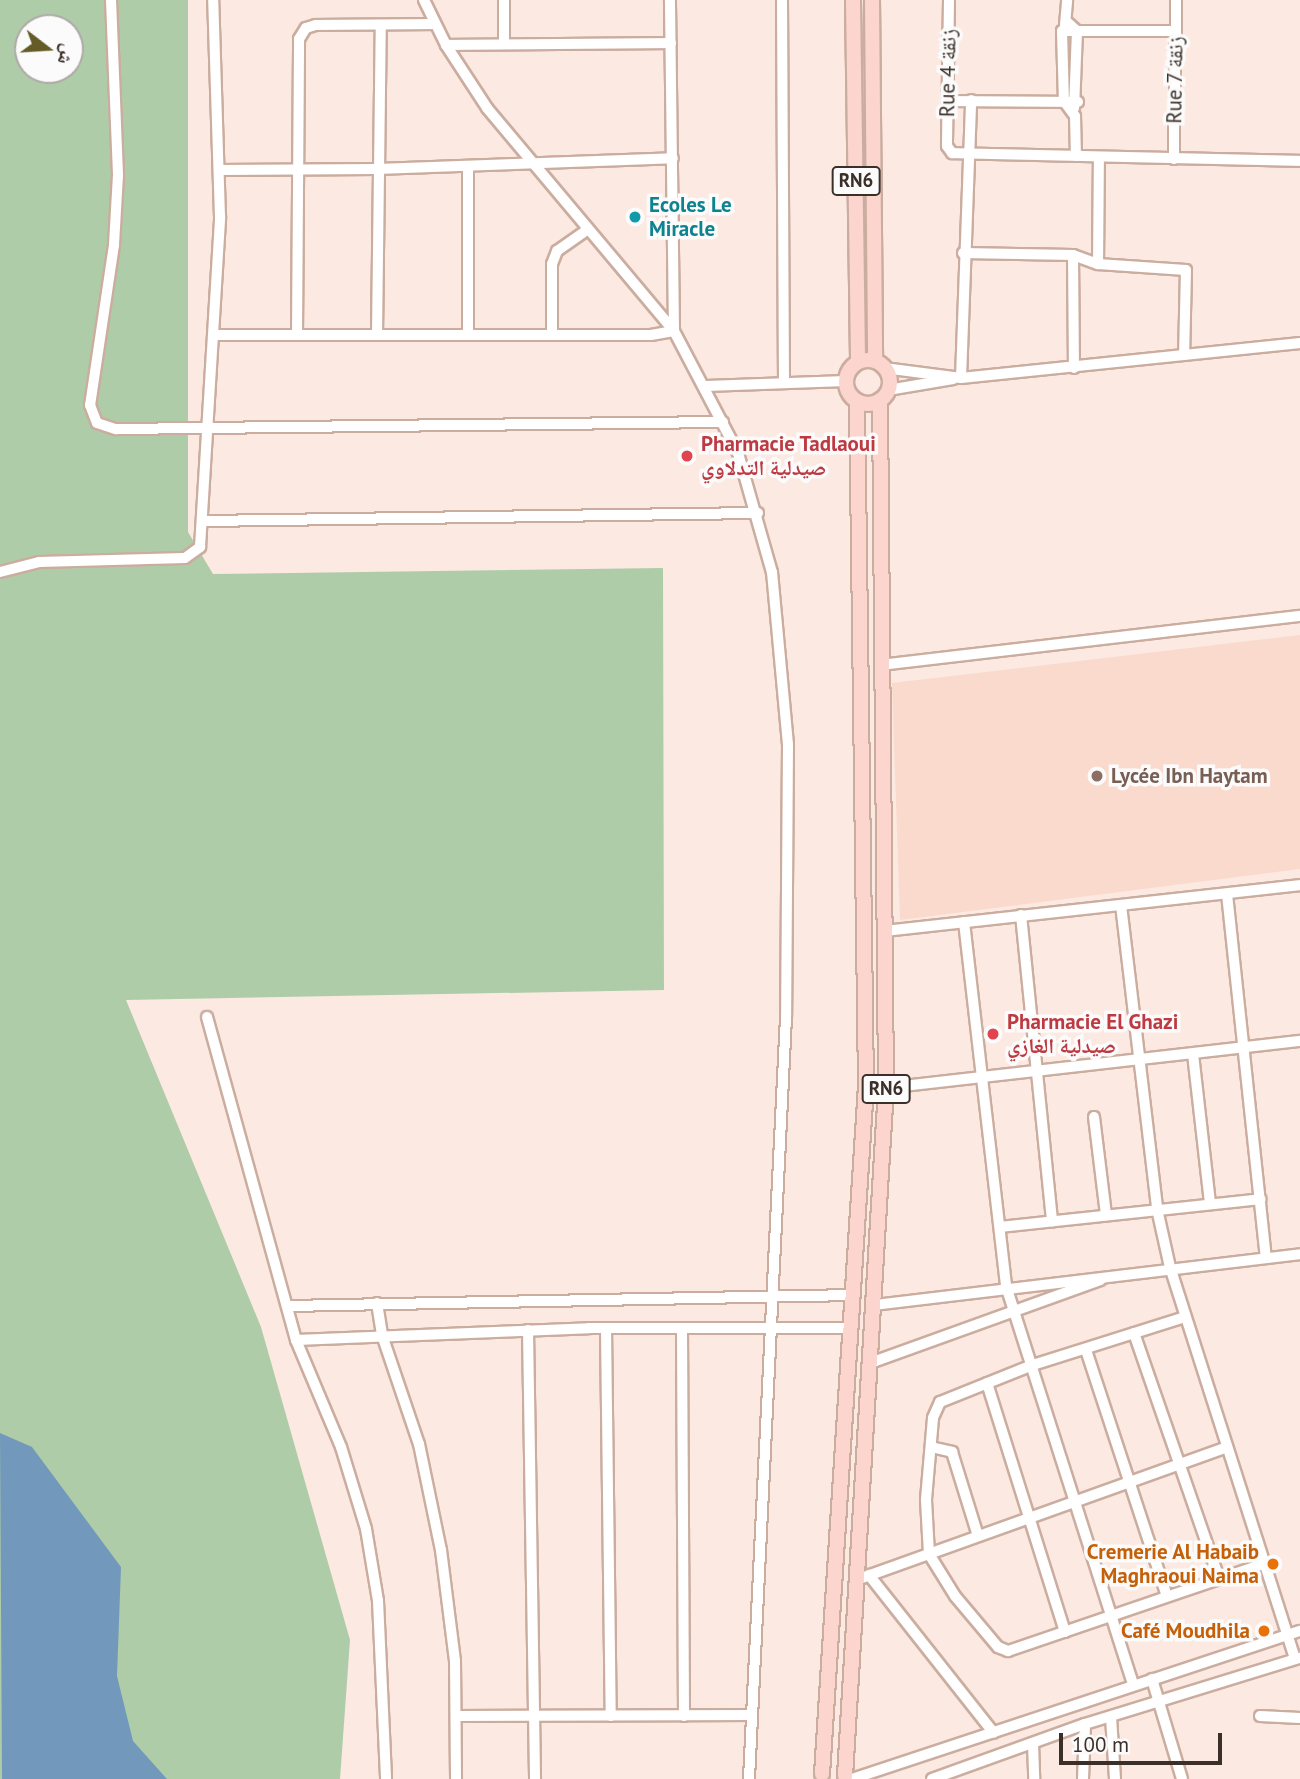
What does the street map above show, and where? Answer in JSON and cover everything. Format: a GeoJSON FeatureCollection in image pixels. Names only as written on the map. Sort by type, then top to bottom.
{"type":"FeatureCollection","features":[{"type":"Feature","properties":{"kind":"main road","name":"RN6"},"geometry":{"type":"LineString","coordinates":[[853,0],[858,362]]}},
{"type":"Feature","properties":{"kind":"main road","name":"RN6"},"geometry":{"type":"LineString","coordinates":[[846,381],[857,401],[866,1022],[852,1328],[817,1776],[849,1778],[862,1578],[870,1363],[886,1088],[881,665],[884,395],[879,364],[872,0]]}},
{"type":"Feature","properties":{"kind":"main road"},"geometry":{"type":"LineString","coordinates":[[846,381],[858,362],[879,364]]}},
{"type":"Feature","properties":{"kind":"main road"},"geometry":{"type":"LineString","coordinates":[[857,401],[884,395]]}},
{"type":"Feature","properties":{"kind":"street"},"geometry":{"type":"LineString","coordinates":[[111,0],[118,175],[114,244],[90,405],[97,423],[108,428],[723,422]]}},
{"type":"Feature","properties":{"kind":"street"},"geometry":{"type":"LineString","coordinates":[[0,572],[39,562],[185,558],[200,547],[204,521],[214,335],[219,170],[213,0]]}},
{"type":"Feature","properties":{"kind":"street"},"geometry":{"type":"LineString","coordinates":[[424,0],[446,45],[529,162],[674,331],[723,422],[758,513],[772,572],[788,745],[786,1017],[770,1297],[749,1779]]}},
{"type":"Feature","properties":{"kind":"street"},"geometry":{"type":"LineString","coordinates":[[504,0],[504,44]]}},
{"type":"Feature","properties":{"kind":"street"},"geometry":{"type":"LineString","coordinates":[[670,0],[674,331]]}},
{"type":"Feature","properties":{"kind":"street"},"geometry":{"type":"LineString","coordinates":[[782,0],[784,383]]}},
{"type":"Feature","properties":{"kind":"street","name":"Rue 4 زنقة"},"geometry":{"type":"LineString","coordinates":[[949,0],[947,146],[952,153],[969,156]]}},
{"type":"Feature","properties":{"kind":"street"},"geometry":{"type":"LineString","coordinates":[[1064,101],[1064,26],[1067,0]]}},
{"type":"Feature","properties":{"kind":"street","name":"Rue 7 زنقة"},"geometry":{"type":"LineString","coordinates":[[1174,159],[1176,0]]}},
{"type":"Feature","properties":{"kind":"street"},"geometry":{"type":"LineString","coordinates":[[377,335],[377,169],[381,24]]}},
{"type":"Feature","properties":{"kind":"street"},"geometry":{"type":"LineString","coordinates":[[297,335],[296,170],[299,39],[306,28],[316,25],[435,24]]}},
{"type":"Feature","properties":{"kind":"street"},"geometry":{"type":"LineString","coordinates":[[1064,26],[1077,31],[1175,31]]}},
{"type":"Feature","properties":{"kind":"street"},"geometry":{"type":"LineString","coordinates":[[1076,156],[1077,31]]}},
{"type":"Feature","properties":{"kind":"street"},"geometry":{"type":"LineString","coordinates":[[446,45],[671,43]]}},
{"type":"Feature","properties":{"kind":"street"},"geometry":{"type":"LineString","coordinates":[[959,378],[971,100]]}},
{"type":"Feature","properties":{"kind":"street"},"geometry":{"type":"LineString","coordinates":[[948,101],[1064,101],[1075,106]]}},
{"type":"Feature","properties":{"kind":"street"},"geometry":{"type":"LineString","coordinates":[[969,156],[1300,161]]}},
{"type":"Feature","properties":{"kind":"street"},"geometry":{"type":"LineString","coordinates":[[1098,264],[1099,157]]}},
{"type":"Feature","properties":{"kind":"street"},"geometry":{"type":"LineString","coordinates":[[219,170],[377,169],[673,158]]}},
{"type":"Feature","properties":{"kind":"street"},"geometry":{"type":"LineString","coordinates":[[468,166],[468,335]]}},
{"type":"Feature","properties":{"kind":"street"},"geometry":{"type":"LineString","coordinates":[[552,335],[552,264],[557,251],[587,230]]}},
{"type":"Feature","properties":{"kind":"street"},"geometry":{"type":"LineString","coordinates":[[963,253],[1073,255],[1098,264],[1186,270],[1184,355]]}},
{"type":"Feature","properties":{"kind":"street"},"geometry":{"type":"LineString","coordinates":[[1073,255],[1074,368]]}},
{"type":"Feature","properties":{"kind":"street"},"geometry":{"type":"LineString","coordinates":[[214,335],[552,335],[674,331]]}},
{"type":"Feature","properties":{"kind":"street"},"geometry":{"type":"LineString","coordinates":[[884,395],[934,386],[959,378],[1300,343]]}},
{"type":"Feature","properties":{"kind":"street"},"geometry":{"type":"LineString","coordinates":[[879,364],[959,378]]}},
{"type":"Feature","properties":{"kind":"street"},"geometry":{"type":"LineString","coordinates":[[706,386],[846,381]]}},
{"type":"Feature","properties":{"kind":"street"},"geometry":{"type":"LineString","coordinates":[[204,521],[758,513]]}},
{"type":"Feature","properties":{"kind":"street"},"geometry":{"type":"LineString","coordinates":[[881,665],[1300,616]]}},
{"type":"Feature","properties":{"kind":"street"},"geometry":{"type":"LineString","coordinates":[[885,931],[1300,885]]}},
{"type":"Feature","properties":{"kind":"street"},"geometry":{"type":"LineString","coordinates":[[1227,894],[1266,1258]]}},
{"type":"Feature","properties":{"kind":"street"},"geometry":{"type":"LineString","coordinates":[[933,1779],[1085,1724],[1298,1658],[1287,1635],[1267,1563],[1170,1267],[1157,1209],[1121,905]]}},
{"type":"Feature","properties":{"kind":"street"},"geometry":{"type":"LineString","coordinates":[[1021,915],[1052,1221]]}},
{"type":"Feature","properties":{"kind":"street"},"geometry":{"type":"LineString","coordinates":[[964,922],[1006,1286],[1133,1685]]}},
{"type":"Feature","properties":{"kind":"street"},"geometry":{"type":"LineString","coordinates":[[207,1017],[296,1340],[341,1447],[366,1529],[378,1601],[386,1779]]}},
{"type":"Feature","properties":{"kind":"street"},"geometry":{"type":"LineString","coordinates":[[886,1088],[1300,1041]]}},
{"type":"Feature","properties":{"kind":"street"},"geometry":{"type":"LineString","coordinates":[[1193,1054],[1210,1204]]}},
{"type":"Feature","properties":{"kind":"street"},"geometry":{"type":"LineString","coordinates":[[1094,1117],[1106,1215]]}},
{"type":"Feature","properties":{"kind":"street"},"geometry":{"type":"LineString","coordinates":[[1000,1227],[1261,1199]]}},
{"type":"Feature","properties":{"kind":"street"},"geometry":{"type":"LineString","coordinates":[[874,1305],[1006,1286],[1300,1254]]}},
{"type":"Feature","properties":{"kind":"street"},"geometry":{"type":"LineString","coordinates":[[870,1363],[1116,1275]]}},
{"type":"Feature","properties":{"kind":"street"},"geometry":{"type":"LineString","coordinates":[[287,1306],[854,1295]]}},
{"type":"Feature","properties":{"kind":"street"},"geometry":{"type":"LineString","coordinates":[[377,1303],[382,1335],[419,1444],[441,1550],[455,1661],[456,1779]]}},
{"type":"Feature","properties":{"kind":"street"},"geometry":{"type":"LineString","coordinates":[[1185,1317],[1030,1366],[940,1402],[930,1447],[925,1532],[929,1554],[955,1595],[998,1647],[1008,1651],[1166,1594],[1267,1563]]}},
{"type":"Feature","properties":{"kind":"street"},"geometry":{"type":"LineString","coordinates":[[296,1340],[528,1330],[852,1328]]}},
{"type":"Feature","properties":{"kind":"street"},"geometry":{"type":"LineString","coordinates":[[606,1329],[611,1716]]}},
{"type":"Feature","properties":{"kind":"street"},"geometry":{"type":"LineString","coordinates":[[528,1330],[535,1779]]}},
{"type":"Feature","properties":{"kind":"street"},"geometry":{"type":"LineString","coordinates":[[682,1331],[684,1716]]}},
{"type":"Feature","properties":{"kind":"street"},"geometry":{"type":"LineString","coordinates":[[1134,1334],[1219,1578]]}},
{"type":"Feature","properties":{"kind":"street"},"geometry":{"type":"LineString","coordinates":[[1086,1350],[1166,1594]]}},
{"type":"Feature","properties":{"kind":"street"},"geometry":{"type":"LineString","coordinates":[[987,1383],[1026,1517],[1065,1632]]}},
{"type":"Feature","properties":{"kind":"street"},"geometry":{"type":"LineString","coordinates":[[930,1447],[952,1452],[978,1536]]}},
{"type":"Feature","properties":{"kind":"street"},"geometry":{"type":"LineString","coordinates":[[993,1733],[862,1578],[1074,1499],[1227,1447]]}},
{"type":"Feature","properties":{"kind":"street"},"geometry":{"type":"LineString","coordinates":[[849,1778],[1300,1631]]}},
{"type":"Feature","properties":{"kind":"street"},"geometry":{"type":"LineString","coordinates":[[1152,1679],[1182,1779]]}},
{"type":"Feature","properties":{"kind":"street"},"geometry":{"type":"LineString","coordinates":[[456,1716],[752,1716]]}},
{"type":"Feature","properties":{"kind":"street"},"geometry":{"type":"LineString","coordinates":[[1260,1716],[1300,1718]]}},
{"type":"Feature","properties":{"kind":"street"},"geometry":{"type":"LineString","coordinates":[[1111,1717],[1115,1779]]}},
{"type":"Feature","properties":{"kind":"street"},"geometry":{"type":"LineString","coordinates":[[1083,1779],[1085,1724]]}},
{"type":"Feature","properties":{"kind":"street"},"geometry":{"type":"LineString","coordinates":[[1032,1743],[1034,1779]]}},
{"type":"Feature","properties":{"kind":"shaded area","name":"Lycée Ibn Haytam"},"geometry":{"type":"Polygon","coordinates":[[[1300,635],[1300,869],[900,920],[892,683],[1300,635]]]}},
{"type":"Feature","properties":{"kind":"green space"},"geometry":{"type":"Polygon","coordinates":[[[0,0],[188,0],[188,532],[213,574],[663,568],[664,990],[126,1000],[261,1327],[350,1640],[340,1779],[0,1779],[0,0]]]}},
{"type":"Feature","properties":{"kind":"water"},"geometry":{"type":"Polygon","coordinates":[[[0,1433],[32,1447],[121,1567],[117,1676],[133,1741],[167,1779],[2,1779],[0,1433]]]}},
{"type":"Feature","properties":{"kind":"place","name":"Ecoles Le Miracle"},"geometry":{"type":"Point","coordinates":[635,217]}},
{"type":"Feature","properties":{"kind":"place","name":"Pharmacie Tadlaoui صيدلية التدلاوي"},"geometry":{"type":"Point","coordinates":[687,456]}},
{"type":"Feature","properties":{"kind":"place","name":"Lycée Ibn Haytam"},"geometry":{"type":"Point","coordinates":[1097,776]}},
{"type":"Feature","properties":{"kind":"place","name":"Pharmacie El Ghazi صيدلية الغازي"},"geometry":{"type":"Point","coordinates":[993,1034]}},
{"type":"Feature","properties":{"kind":"place","name":"Cremerie Al Habaib Maghraoui Naima"},"geometry":{"type":"Point","coordinates":[1273,1564]}},
{"type":"Feature","properties":{"kind":"place","name":"Café Moudhila"},"geometry":{"type":"Point","coordinates":[1264,1631]}}]}
